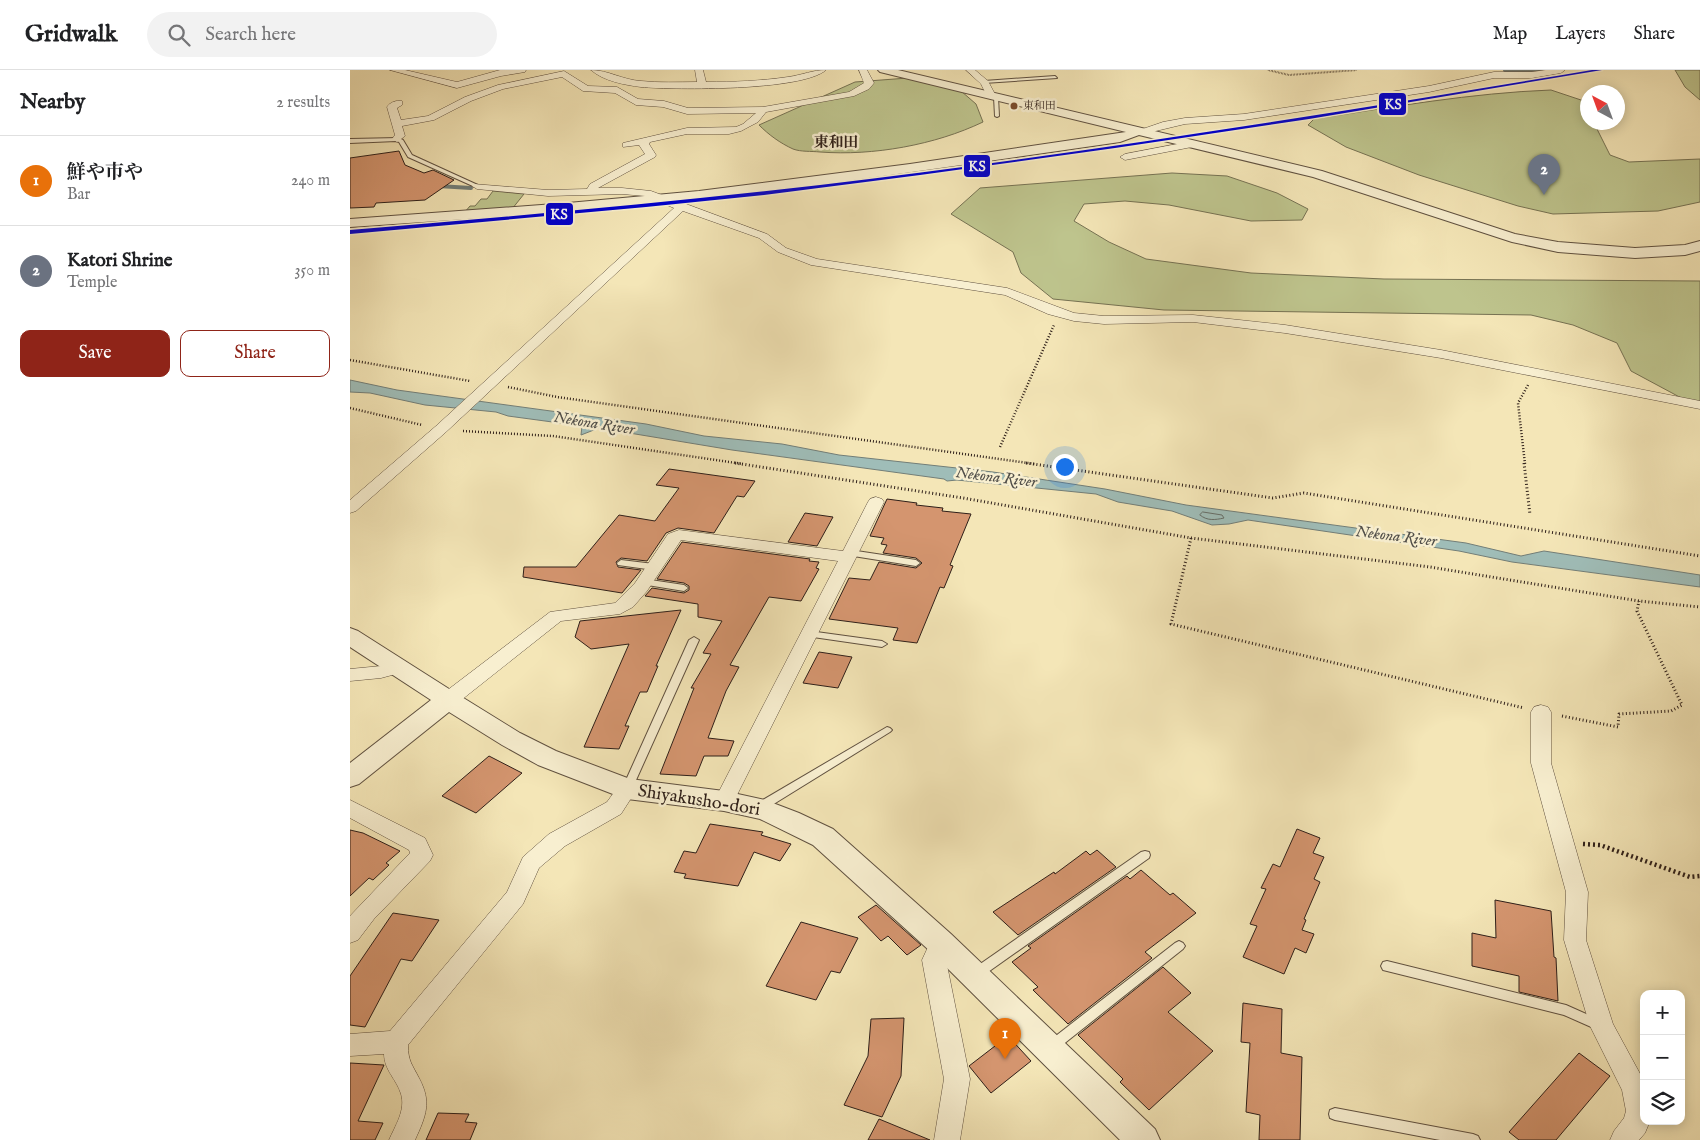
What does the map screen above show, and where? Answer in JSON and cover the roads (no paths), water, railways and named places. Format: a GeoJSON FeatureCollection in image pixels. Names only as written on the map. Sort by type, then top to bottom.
{"type":"FeatureCollection","features":[{"type":"Feature","properties":{"kind":"street"},"geometry":{"type":"LineString","coordinates":[[394,70],[408,71],[457,85],[515,70]]}},
{"type":"Feature","properties":{"kind":"street"},"geometry":{"type":"LineString","coordinates":[[595,70],[617,80],[641,84],[702,85],[766,83],[795,79],[822,70]]}},
{"type":"Feature","properties":{"kind":"street"},"geometry":{"type":"LineString","coordinates":[[700,70],[702,85]]}},
{"type":"Feature","properties":{"kind":"street"},"geometry":{"type":"LineString","coordinates":[[396,124],[431,118],[468,99],[494,89],[564,74],[586,88],[617,90],[636,102],[664,104],[687,111],[721,116],[763,110],[859,91],[869,83],[863,70]]}},
{"type":"Feature","properties":{"kind":"street"},"geometry":{"type":"LineString","coordinates":[[884,70],[1344,182],[1512,238],[1558,247],[1635,253],[1685,250],[1700,246]]}},
{"type":"Feature","properties":{"kind":"street"},"geometry":{"type":"LineString","coordinates":[[970,70],[984,82],[994,97]]}},
{"type":"Feature","properties":{"kind":"street"},"geometry":{"type":"LineString","coordinates":[[350,223],[532,210],[662,198],[924,166],[1120,138],[1185,120],[1254,116],[1429,88],[1494,75],[1532,75],[1562,70]]}},
{"type":"Feature","properties":{"kind":"street"},"geometry":{"type":"LineString","coordinates":[[397,139],[400,136],[392,107],[399,103]]}},
{"type":"Feature","properties":{"kind":"street"},"geometry":{"type":"LineString","coordinates":[[627,145],[695,130],[725,132],[741,129],[756,121],[763,110]]}},
{"type":"Feature","properties":{"kind":"street"},"geometry":{"type":"LineString","coordinates":[[591,191],[594,186],[651,155],[644,144],[647,140]]}},
{"type":"Feature","properties":{"kind":"street"},"geometry":{"type":"LineString","coordinates":[[1125,157],[1193,144]]}},
{"type":"Feature","properties":{"kind":"street"},"geometry":{"type":"LineString","coordinates":[[477,186],[518,191],[647,193],[681,208],[763,236],[782,250],[814,262],[1007,292],[1060,313],[1112,320],[1172,318],[1218,320],[1343,337],[1535,371],[1700,404]]}},
{"type":"Feature","properties":{"kind":"street"},"geometry":{"type":"LineString","coordinates":[[352,504],[392,467],[440,430],[681,208]]}},
{"type":"Feature","properties":{"kind":"street"},"geometry":{"type":"LineString","coordinates":[[724,801],[876,502]]}},
{"type":"Feature","properties":{"kind":"street"},"geometry":{"type":"LineString","coordinates":[[350,778],[556,616],[626,606],[674,538],[679,535],[849,555]]}},
{"type":"Feature","properties":{"kind":"street","name":"Shiyakusho-dori"},"geometry":{"type":"LineString","coordinates":[[350,636],[448,700],[511,739],[547,758],[626,790],[724,801],[757,808],[789,820],[823,837],[942,943],[1143,1140]]}},
{"type":"Feature","properties":{"kind":"street"},"geometry":{"type":"LineString","coordinates":[[350,675],[381,672],[400,667]]}},
{"type":"Feature","properties":{"kind":"street"},"geometry":{"type":"LineString","coordinates":[[1541,712],[1541,764],[1576,892],[1576,940],[1602,1026],[1634,1088],[1639,1111],[1636,1124],[1624,1140]]}},
{"type":"Feature","properties":{"kind":"street"},"geometry":{"type":"LineString","coordinates":[[402,1140],[413,1116],[415,1102],[411,1086],[399,1070],[397,1064],[396,1042],[514,898],[531,862],[557,840],[614,808],[626,790]]}},
{"type":"Feature","properties":{"kind":"street"},"geometry":{"type":"LineString","coordinates":[[350,808],[417,844],[422,855],[366,912],[350,933]]}},
{"type":"Feature","properties":{"kind":"street"},"geometry":{"type":"LineString","coordinates":[[942,943],[934,960],[957,1079],[947,1140]]}},
{"type":"Feature","properties":{"kind":"street"},"geometry":{"type":"LineString","coordinates":[[350,1045],[396,1042]]}},
{"type":"Feature","properties":{"kind":"lane"},"geometry":{"type":"LineString","coordinates":[[984,82],[1055,77]]}},
{"type":"Feature","properties":{"kind":"lane"},"geometry":{"type":"LineString","coordinates":[[994,97],[997,116]]}},
{"type":"Feature","properties":{"kind":"lane"},"geometry":{"type":"LineString","coordinates":[[350,141],[397,139],[401,141],[410,156],[477,186]]}},
{"type":"Feature","properties":{"kind":"lane"},"geometry":{"type":"LineString","coordinates":[[849,555],[916,563]]}},
{"type":"Feature","properties":{"kind":"lane"},"geometry":{"type":"LineString","coordinates":[[621,563],[654,567]]}},
{"type":"Feature","properties":{"kind":"lane"},"geometry":{"type":"LineString","coordinates":[[644,582],[684,588]]}},
{"type":"Feature","properties":{"kind":"lane"},"geometry":{"type":"LineString","coordinates":[[809,634],[882,644]]}},
{"type":"Feature","properties":{"kind":"lane"},"geometry":{"type":"LineString","coordinates":[[626,790],[694,640]]}},
{"type":"Feature","properties":{"kind":"lane"},"geometry":{"type":"LineString","coordinates":[[757,808],[887,730]]}},
{"type":"Feature","properties":{"kind":"lane"},"geometry":{"type":"LineString","coordinates":[[974,975],[1145,855]]}},
{"type":"Feature","properties":{"kind":"lane"},"geometry":{"type":"LineString","coordinates":[[1049,1048],[1179,946]]}},
{"type":"Feature","properties":{"kind":"lane"},"geometry":{"type":"LineString","coordinates":[[1387,966],[1566,1010],[1602,1026]]}},
{"type":"Feature","properties":{"kind":"lane"},"geometry":{"type":"LineString","coordinates":[[1335,1114],[1473,1140]]}},
{"type":"Feature","properties":{"kind":"water","name":"Nekona River"},"geometry":{"type":"Polygon","coordinates":[[[350,380],[397,390],[646,424],[704,436],[782,444],[839,455],[993,472],[1105,489],[1186,505],[1466,543],[1521,556],[1544,551],[1700,575],[1700,587],[1512,562],[1459,551],[1248,520],[1212,525],[1172,511],[1118,502],[1096,494],[957,480],[947,481],[944,479],[732,450],[599,428],[581,435],[582,426],[508,416],[496,412],[425,405],[370,393],[350,392],[350,380]]]}},
{"type":"Feature","properties":{"kind":"waterway"},"geometry":{"type":"LineString","coordinates":[[1505,70],[1518,72],[1541,70]]}},
{"type":"Feature","properties":{"kind":"waterway"},"geometry":{"type":"LineString","coordinates":[[438,186],[471,188]]}},
{"type":"Feature","properties":{"kind":"place","name":"東和田"},"geometry":{"type":"Point","coordinates":[1014,106]}},
{"type":"Feature","properties":{"kind":"place","name":"Katori Shrine"},"geometry":{"type":"Point","coordinates":[1544,195]}},
{"type":"Feature","properties":{"kind":"place","name":"鮮や市や"},"geometry":{"type":"Point","coordinates":[1005,1059]}},
{"type":"Feature","properties":{"kind":"district","name":"東和田"},"geometry":{"type":"Point","coordinates":[836,142]}}]}
